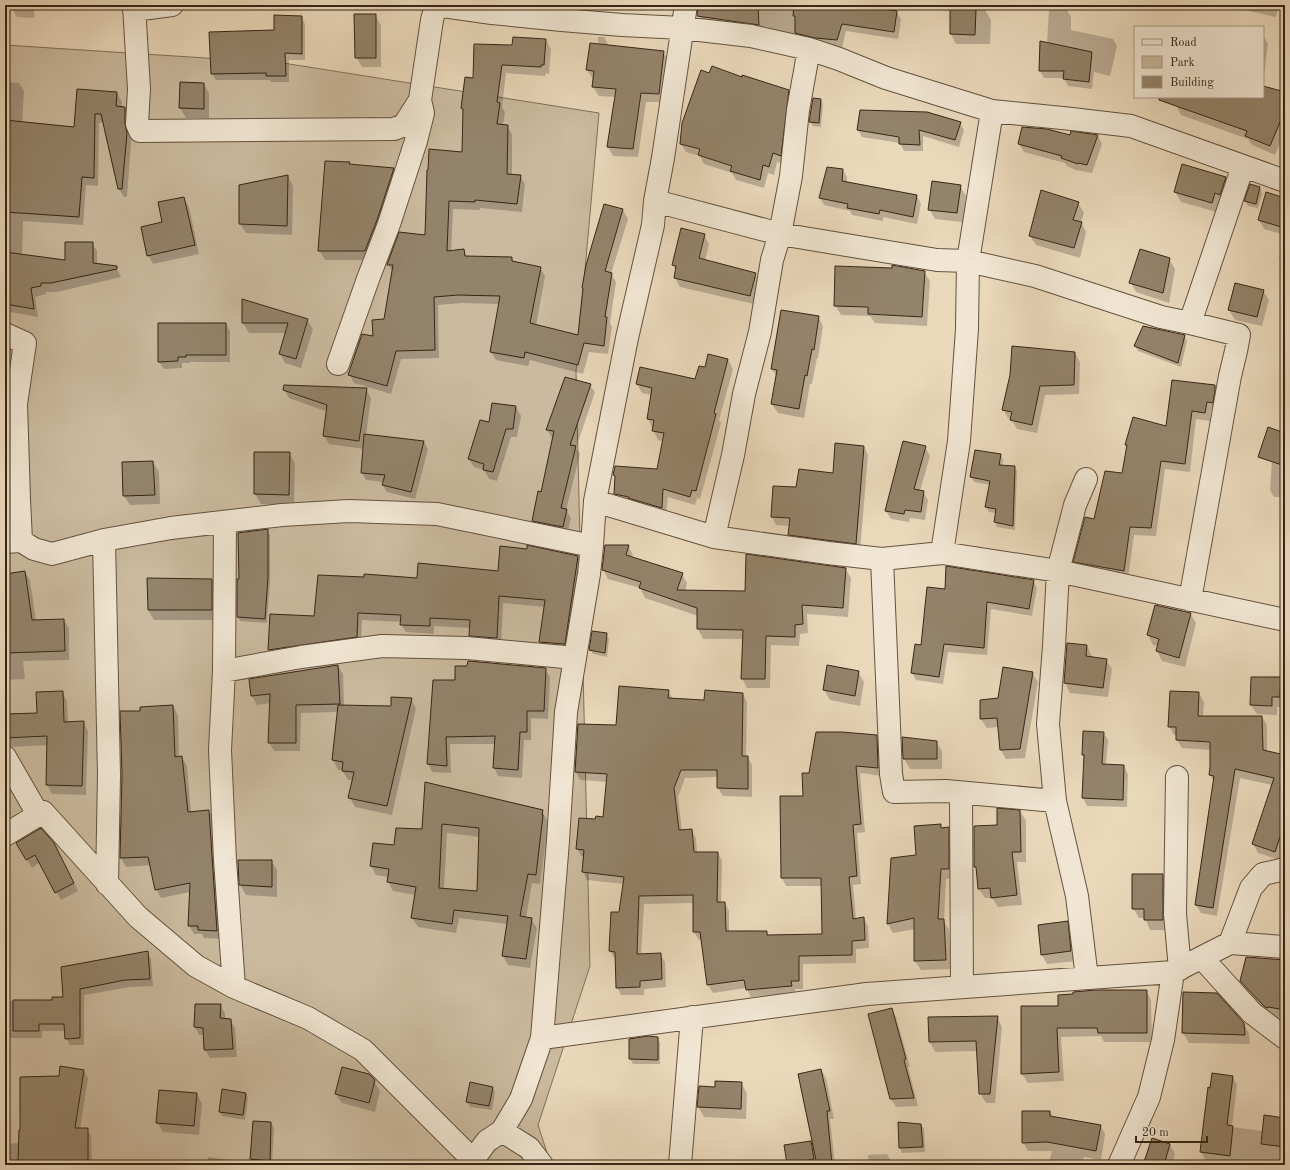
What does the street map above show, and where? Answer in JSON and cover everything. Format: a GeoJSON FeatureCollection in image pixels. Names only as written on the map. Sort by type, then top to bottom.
{"type":"FeatureCollection","features":[{"type":"Feature","properties":{"kind":"street"},"geometry":{"type":"LineString","coordinates":[[172,5],[134,8],[139,89],[137,124],[140,131],[394,129],[406,132],[416,141]]}},
{"type":"Feature","properties":{"kind":"street"},"geometry":{"type":"LineString","coordinates":[[338,364],[389,224],[416,141],[423,113],[420,100],[432,20],[436,5],[492,13],[622,25],[682,28],[751,36],[809,49],[839,58],[886,78],[992,112],[1131,126],[1285,181]]}},
{"type":"Feature","properties":{"kind":"street"},"geometry":{"type":"LineString","coordinates":[[5,757],[35,809],[43,812],[138,917],[196,966],[234,987],[308,1018],[363,1050],[471,1163],[487,1141],[502,1131],[521,1099],[542,1038],[558,841],[566,712],[592,546],[595,501],[627,338],[653,225],[655,201],[686,5]]}},
{"type":"Feature","properties":{"kind":"street"},"geometry":{"type":"LineString","coordinates":[[714,537],[733,456],[744,394],[760,332],[772,260],[780,234],[791,176],[798,110],[809,49]]}},
{"type":"Feature","properties":{"kind":"street"},"geometry":{"type":"LineString","coordinates":[[394,129],[404,124],[420,100]]}},
{"type":"Feature","properties":{"kind":"street"},"geometry":{"type":"LineString","coordinates":[[942,553],[959,441],[967,329],[968,261],[992,112]]}},
{"type":"Feature","properties":{"kind":"street"},"geometry":{"type":"LineString","coordinates":[[1190,323],[1242,166]]}},
{"type":"Feature","properties":{"kind":"street"},"geometry":{"type":"LineString","coordinates":[[655,201],[780,234],[937,260],[968,261],[1035,276],[1161,318],[1239,334],[1230,376],[1190,600]]}},
{"type":"Feature","properties":{"kind":"street"},"geometry":{"type":"LineString","coordinates":[[5,334],[25,343],[16,404],[19,499],[13,542],[52,554],[104,540],[171,528],[282,515],[349,511],[437,514],[592,546]]}},
{"type":"Feature","properties":{"kind":"street"},"geometry":{"type":"LineString","coordinates":[[1086,479],[1075,505],[1058,571],[1048,724],[1055,802],[1077,896],[1087,978]]}},
{"type":"Feature","properties":{"kind":"street"},"geometry":{"type":"LineString","coordinates":[[595,501],[714,537],[882,559],[942,553],[1058,571],[1285,620]]}},
{"type":"Feature","properties":{"kind":"street"},"geometry":{"type":"LineString","coordinates":[[225,522],[224,671],[220,750],[225,860],[234,987]]}},
{"type":"Feature","properties":{"kind":"street"},"geometry":{"type":"LineString","coordinates":[[104,540],[109,775],[107,884]]}},
{"type":"Feature","properties":{"kind":"street"},"geometry":{"type":"LineString","coordinates":[[882,559],[891,774],[894,792],[946,791],[961,794],[1055,802]]}},
{"type":"Feature","properties":{"kind":"street"},"geometry":{"type":"LineString","coordinates":[[224,671],[301,657],[382,646],[466,648],[575,658]]}},
{"type":"Feature","properties":{"kind":"street"},"geometry":{"type":"LineString","coordinates":[[1119,1165],[1149,1097],[1163,1040],[1177,970],[1175,914],[1177,777]]}},
{"type":"Feature","properties":{"kind":"street"},"geometry":{"type":"LineString","coordinates":[[961,794],[962,987]]}},
{"type":"Feature","properties":{"kind":"street"},"geometry":{"type":"LineString","coordinates":[[5,835],[43,812]]}},
{"type":"Feature","properties":{"kind":"street"},"geometry":{"type":"LineString","coordinates":[[1230,943],[1252,888],[1263,874],[1285,869]]}},
{"type":"Feature","properties":{"kind":"street"},"geometry":{"type":"LineString","coordinates":[[542,1038],[867,994],[1177,970],[1230,943],[1285,946]]}},
{"type":"Feature","properties":{"kind":"street"},"geometry":{"type":"LineString","coordinates":[[1202,958],[1252,1013],[1285,1038]]}},
{"type":"Feature","properties":{"kind":"street"},"geometry":{"type":"LineString","coordinates":[[680,1165],[692,1017]]}},
{"type":"Feature","properties":{"kind":"street"},"geometry":{"type":"LineString","coordinates":[[502,1131],[530,1148],[542,1165]]}},
{"type":"Feature","properties":{"kind":"green space"},"geometry":{"type":"Polygon","coordinates":[[[5,45],[283,63],[599,113],[576,371],[590,966],[538,1125],[551,1165],[5,1165],[5,45]]]}},
{"type":"Feature","properties":{"kind":"building"},"geometry":{"type":"Polygon","coordinates":[[[698,5],[758,5],[759,25],[697,16],[698,5]]]}},
{"type":"Feature","properties":{"kind":"building"},"geometry":{"type":"Polygon","coordinates":[[[794,5],[856,5],[897,11],[894,32],[842,24],[837,40],[815,38],[795,33],[795,16],[793,16],[794,5]]]}},
{"type":"Feature","properties":{"kind":"building"},"geometry":{"type":"Polygon","coordinates":[[[950,8],[976,9],[975,35],[950,34],[950,8]]]}},
{"type":"Feature","properties":{"kind":"building"},"geometry":{"type":"Polygon","coordinates":[[[354,14],[376,14],[376,58],[355,58],[354,14]]]}},
{"type":"Feature","properties":{"kind":"building"},"geometry":{"type":"Polygon","coordinates":[[[274,15],[302,16],[302,54],[285,53],[286,76],[266,76],[266,73],[211,74],[209,32],[274,30],[274,15]]]}},
{"type":"Feature","properties":{"kind":"building"},"geometry":{"type":"Polygon","coordinates":[[[513,37],[546,39],[544,65],[541,65],[541,67],[502,65],[497,102],[500,103],[497,124],[508,125],[507,174],[521,175],[517,204],[475,200],[475,202],[449,201],[447,251],[464,249],[465,256],[512,257],[512,261],[541,267],[530,323],[578,335],[582,288],[586,265],[604,204],[623,209],[605,271],[612,273],[605,317],[607,317],[604,346],[584,343],[578,365],[525,352],[524,358],[490,352],[500,296],[458,295],[434,297],[435,350],[396,351],[387,386],[348,375],[362,334],[373,336],[372,320],[384,319],[393,265],[387,265],[399,232],[425,235],[429,149],[462,152],[463,109],[461,108],[465,77],[473,78],[474,44],[512,45],[513,37]]]}},
{"type":"Feature","properties":{"kind":"building"},"geometry":{"type":"Polygon","coordinates":[[[1040,41],[1092,52],[1089,82],[1063,79],[1064,71],[1039,71],[1040,41]]]}},
{"type":"Feature","properties":{"kind":"building"},"geometry":{"type":"Polygon","coordinates":[[[590,43],[664,51],[659,94],[641,93],[633,149],[607,147],[616,89],[592,87],[594,71],[586,70],[590,43]]]}},
{"type":"Feature","properties":{"kind":"building"},"geometry":{"type":"Polygon","coordinates":[[[712,66],[742,77],[742,75],[789,90],[781,156],[773,153],[769,167],[763,165],[760,180],[730,171],[732,166],[698,155],[700,149],[680,144],[682,123],[701,70],[709,73],[712,66]]]}},
{"type":"Feature","properties":{"kind":"building"},"geometry":{"type":"Polygon","coordinates":[[[180,82],[204,83],[204,109],[179,108],[180,82]]]}},
{"type":"Feature","properties":{"kind":"building"},"geometry":{"type":"Polygon","coordinates":[[[1264,86],[1285,92],[1285,110],[1270,146],[1245,136],[1247,131],[1159,100],[1159,98],[1264,98],[1264,86]]]}},
{"type":"Feature","properties":{"kind":"building"},"geometry":{"type":"Polygon","coordinates":[[[77,89],[117,92],[116,106],[125,107],[125,124],[127,133],[122,189],[118,189],[101,114],[95,114],[94,178],[82,177],[79,217],[5,212],[5,120],[74,127],[77,89]]]}},
{"type":"Feature","properties":{"kind":"building"},"geometry":{"type":"Polygon","coordinates":[[[813,98],[821,99],[819,123],[809,122],[813,98]]]}},
{"type":"Feature","properties":{"kind":"building"},"geometry":{"type":"Polygon","coordinates":[[[860,110],[927,112],[961,122],[955,140],[919,130],[920,145],[899,144],[899,137],[857,130],[860,110]]]}},
{"type":"Feature","properties":{"kind":"building"},"geometry":{"type":"Polygon","coordinates":[[[1022,127],[1047,129],[1070,135],[1071,131],[1098,135],[1087,165],[1078,164],[1061,158],[1062,156],[1018,144],[1022,127]]]}},
{"type":"Feature","properties":{"kind":"building"},"geometry":{"type":"Polygon","coordinates":[[[325,161],[350,162],[349,164],[394,168],[365,251],[318,251],[325,161]]]}},
{"type":"Feature","properties":{"kind":"building"},"geometry":{"type":"Polygon","coordinates":[[[1182,164],[1226,177],[1220,195],[1215,193],[1212,203],[1174,192],[1182,164]]]}},
{"type":"Feature","properties":{"kind":"building"},"geometry":{"type":"Polygon","coordinates":[[[827,167],[843,169],[842,181],[917,195],[913,217],[880,210],[879,214],[847,208],[848,204],[819,198],[827,167]]]}},
{"type":"Feature","properties":{"kind":"building"},"geometry":{"type":"Polygon","coordinates":[[[288,175],[287,226],[239,224],[239,185],[288,175]]]}},
{"type":"Feature","properties":{"kind":"building"},"geometry":{"type":"Polygon","coordinates":[[[932,181],[961,185],[957,213],[928,210],[932,181]]]}},
{"type":"Feature","properties":{"kind":"building"},"geometry":{"type":"Polygon","coordinates":[[[1250,184],[1260,187],[1256,204],[1244,201],[1250,184]]]}},
{"type":"Feature","properties":{"kind":"building"},"geometry":{"type":"Polygon","coordinates":[[[1041,190],[1079,202],[1073,220],[1082,222],[1074,248],[1029,236],[1041,190]]]}},
{"type":"Feature","properties":{"kind":"building"},"geometry":{"type":"Polygon","coordinates":[[[1266,192],[1285,198],[1285,228],[1258,220],[1266,192]]]}},
{"type":"Feature","properties":{"kind":"building"},"geometry":{"type":"Polygon","coordinates":[[[184,197],[195,245],[147,256],[141,227],[162,222],[158,202],[184,197]]]}},
{"type":"Feature","properties":{"kind":"building"},"geometry":{"type":"Polygon","coordinates":[[[681,228],[705,234],[699,258],[756,273],[750,296],[674,278],[676,266],[672,265],[681,228]]]}},
{"type":"Feature","properties":{"kind":"building"},"geometry":{"type":"Polygon","coordinates":[[[65,242],[93,242],[93,263],[117,266],[117,269],[51,283],[41,283],[41,286],[31,288],[34,309],[5,304],[5,252],[65,260],[65,242]]]}},
{"type":"Feature","properties":{"kind":"building"},"geometry":{"type":"Polygon","coordinates":[[[1140,249],[1170,258],[1163,293],[1129,283],[1140,249]]]}},
{"type":"Feature","properties":{"kind":"building"},"geometry":{"type":"Polygon","coordinates":[[[892,265],[925,271],[922,317],[868,314],[868,307],[834,306],[835,266],[892,268],[892,265]]]}},
{"type":"Feature","properties":{"kind":"building"},"geometry":{"type":"Polygon","coordinates":[[[1235,283],[1264,290],[1257,317],[1228,310],[1235,283]]]}},
{"type":"Feature","properties":{"kind":"building"},"geometry":{"type":"Polygon","coordinates":[[[242,299],[308,319],[296,359],[279,354],[288,323],[242,323],[242,299]]]}},
{"type":"Feature","properties":{"kind":"building"},"geometry":{"type":"Polygon","coordinates":[[[781,310],[819,316],[814,350],[812,349],[807,376],[805,375],[799,409],[771,404],[777,370],[771,369],[781,310]]]}},
{"type":"Feature","properties":{"kind":"building"},"geometry":{"type":"Polygon","coordinates":[[[158,323],[226,323],[226,355],[186,355],[186,357],[178,357],[178,361],[158,362],[158,323]]]}},
{"type":"Feature","properties":{"kind":"building"},"geometry":{"type":"Polygon","coordinates":[[[1143,326],[1185,335],[1178,363],[1134,346],[1143,326]]]}},
{"type":"Feature","properties":{"kind":"building"},"geometry":{"type":"Polygon","coordinates":[[[1012,346],[1075,352],[1074,385],[1040,386],[1032,425],[1010,420],[1012,412],[1002,410],[1010,375],[1012,346]]]}},
{"type":"Feature","properties":{"kind":"building"},"geometry":{"type":"Polygon","coordinates":[[[708,354],[728,359],[714,413],[716,414],[696,491],[692,490],[690,497],[663,489],[662,508],[628,498],[629,497],[614,494],[615,476],[613,475],[615,466],[657,469],[664,433],[652,431],[654,420],[647,419],[652,388],[636,384],[640,367],[695,379],[699,366],[705,367],[708,354]]]}},
{"type":"Feature","properties":{"kind":"building"},"geometry":{"type":"Polygon","coordinates":[[[565,377],[591,384],[570,445],[576,446],[561,508],[567,509],[563,527],[532,521],[538,491],[541,492],[554,431],[546,430],[565,377]]]}},
{"type":"Feature","properties":{"kind":"building"},"geometry":{"type":"Polygon","coordinates":[[[1172,380],[1215,385],[1215,391],[1213,403],[1207,402],[1205,413],[1192,411],[1185,464],[1161,461],[1151,528],[1130,527],[1124,571],[1073,562],[1085,517],[1094,519],[1105,471],[1122,473],[1127,445],[1125,445],[1133,417],[1166,426],[1172,380]]]}},
{"type":"Feature","properties":{"kind":"building"},"geometry":{"type":"Polygon","coordinates":[[[284,385],[367,388],[359,441],[323,436],[327,405],[283,390],[284,385]]]}},
{"type":"Feature","properties":{"kind":"building"},"geometry":{"type":"Polygon","coordinates":[[[492,403],[516,406],[513,429],[506,429],[493,472],[483,470],[484,464],[468,459],[480,420],[489,422],[492,403]]]}},
{"type":"Feature","properties":{"kind":"building"},"geometry":{"type":"Polygon","coordinates":[[[1268,427],[1285,433],[1285,466],[1258,457],[1268,427]]]}},
{"type":"Feature","properties":{"kind":"building"},"geometry":{"type":"Polygon","coordinates":[[[364,434],[424,441],[411,492],[382,485],[385,475],[361,473],[364,434]]]}},
{"type":"Feature","properties":{"kind":"building"},"geometry":{"type":"Polygon","coordinates":[[[903,441],[926,446],[914,489],[924,491],[921,512],[905,510],[904,514],[885,511],[903,441]]]}},
{"type":"Feature","properties":{"kind":"building"},"geometry":{"type":"Polygon","coordinates":[[[835,443],[864,446],[856,544],[788,535],[790,518],[771,517],[773,486],[796,487],[799,469],[833,473],[835,443]]]}},
{"type":"Feature","properties":{"kind":"building"},"geometry":{"type":"Polygon","coordinates":[[[975,450],[1001,454],[999,465],[1015,466],[1013,526],[994,522],[996,509],[985,507],[990,481],[970,477],[975,450]]]}},
{"type":"Feature","properties":{"kind":"building"},"geometry":{"type":"Polygon","coordinates":[[[254,452],[290,452],[289,495],[254,494],[254,452]]]}},
{"type":"Feature","properties":{"kind":"building"},"geometry":{"type":"Polygon","coordinates":[[[153,461],[155,495],[123,496],[122,462],[153,461]]]}},
{"type":"Feature","properties":{"kind":"building"},"geometry":{"type":"Polygon","coordinates":[[[268,529],[268,577],[265,619],[237,617],[237,579],[239,579],[238,533],[268,529]]]}},
{"type":"Feature","properties":{"kind":"building"},"geometry":{"type":"Polygon","coordinates":[[[527,545],[578,556],[565,644],[539,642],[545,600],[499,596],[497,638],[469,636],[470,620],[430,618],[430,626],[400,625],[401,615],[358,613],[357,637],[268,650],[270,614],[314,616],[318,575],[364,577],[364,574],[417,578],[418,563],[498,571],[500,546],[527,549],[527,545]]]}},
{"type":"Feature","properties":{"kind":"building"},"geometry":{"type":"Polygon","coordinates":[[[605,545],[629,545],[626,555],[683,573],[677,590],[745,591],[746,554],[846,568],[843,608],[802,605],[803,624],[795,625],[795,637],[766,636],[765,679],[741,679],[743,630],[697,629],[697,608],[639,588],[641,582],[602,570],[605,545]]]}},
{"type":"Feature","properties":{"kind":"building"},"geometry":{"type":"Polygon","coordinates":[[[946,566],[1034,580],[1029,609],[987,602],[984,648],[944,644],[939,677],[911,673],[915,644],[921,645],[927,587],[945,589],[946,566]]]}},
{"type":"Feature","properties":{"kind":"building"},"geometry":{"type":"Polygon","coordinates":[[[25,571],[32,620],[64,619],[65,651],[5,653],[5,574],[25,571]]]}},
{"type":"Feature","properties":{"kind":"building"},"geometry":{"type":"Polygon","coordinates":[[[147,578],[212,579],[212,610],[148,610],[147,578]]]}},
{"type":"Feature","properties":{"kind":"building"},"geometry":{"type":"Polygon","coordinates":[[[1155,605],[1191,613],[1179,658],[1156,651],[1159,639],[1147,635],[1155,605]]]}},
{"type":"Feature","properties":{"kind":"building"},"geometry":{"type":"Polygon","coordinates":[[[592,631],[607,633],[605,653],[589,650],[592,631]]]}},
{"type":"Feature","properties":{"kind":"building"},"geometry":{"type":"Polygon","coordinates":[[[1067,643],[1087,645],[1086,656],[1107,659],[1103,688],[1064,683],[1067,643]]]}},
{"type":"Feature","properties":{"kind":"building"},"geometry":{"type":"Polygon","coordinates":[[[468,661],[546,668],[544,711],[527,711],[527,732],[520,732],[518,770],[493,768],[495,736],[446,737],[447,766],[427,764],[433,680],[455,680],[455,666],[467,666],[468,661]]]}},
{"type":"Feature","properties":{"kind":"building"},"geometry":{"type":"Polygon","coordinates":[[[338,665],[340,704],[296,705],[296,743],[268,743],[270,694],[251,696],[249,679],[338,665]]]}},
{"type":"Feature","properties":{"kind":"building"},"geometry":{"type":"Polygon","coordinates":[[[827,665],[859,671],[855,696],[823,690],[827,665]]]}},
{"type":"Feature","properties":{"kind":"building"},"geometry":{"type":"Polygon","coordinates":[[[1003,667],[1033,672],[1020,749],[1000,750],[997,718],[980,719],[980,700],[998,698],[1003,667]]]}},
{"type":"Feature","properties":{"kind":"building"},"geometry":{"type":"Polygon","coordinates":[[[1251,677],[1281,677],[1280,697],[1272,697],[1272,706],[1250,705],[1251,677]]]}},
{"type":"Feature","properties":{"kind":"building"},"geometry":{"type":"Polygon","coordinates":[[[619,686],[669,690],[668,698],[704,700],[705,690],[743,693],[742,756],[748,756],[748,789],[717,788],[717,770],[681,770],[674,788],[679,830],[692,829],[694,852],[718,852],[717,902],[725,902],[726,931],[767,931],[767,935],[822,934],[821,878],[781,878],[780,796],[803,796],[802,773],[809,773],[816,732],[842,732],[877,735],[878,768],[856,766],[861,824],[853,825],[857,876],[849,877],[853,919],[864,917],[865,940],[852,941],[852,955],[799,956],[799,981],[791,981],[792,986],[746,990],[744,980],[707,985],[700,932],[693,932],[693,895],[639,896],[637,954],[661,953],[662,979],[640,981],[640,987],[616,988],[615,952],[609,951],[611,912],[619,912],[624,877],[582,872],[584,850],[576,849],[579,818],[595,819],[596,816],[603,817],[607,774],[575,772],[578,724],[616,725],[619,686]]]}},
{"type":"Feature","properties":{"kind":"building"},"geometry":{"type":"Polygon","coordinates":[[[63,691],[64,722],[84,721],[82,786],[46,785],[47,736],[5,738],[5,714],[37,713],[36,692],[63,691]]]}},
{"type":"Feature","properties":{"kind":"building"},"geometry":{"type":"Polygon","coordinates":[[[1170,691],[1199,692],[1198,716],[1262,716],[1263,750],[1285,755],[1285,822],[1275,852],[1252,844],[1274,778],[1235,769],[1213,908],[1195,905],[1214,776],[1209,775],[1210,742],[1176,740],[1176,727],[1168,727],[1170,691]]]}},
{"type":"Feature","properties":{"kind":"building"},"geometry":{"type":"Polygon","coordinates":[[[391,697],[412,698],[387,806],[348,798],[354,772],[342,771],[343,762],[332,760],[338,705],[391,706],[391,697]]]}},
{"type":"Feature","properties":{"kind":"building"},"geometry":{"type":"Polygon","coordinates":[[[173,705],[175,757],[182,756],[188,812],[209,810],[217,931],[198,930],[198,926],[188,926],[190,883],[155,890],[148,857],[120,858],[122,775],[120,711],[140,711],[140,707],[173,705]]]}},
{"type":"Feature","properties":{"kind":"building"},"geometry":{"type":"Polygon","coordinates":[[[1083,731],[1104,732],[1102,764],[1124,765],[1123,800],[1082,798],[1084,755],[1082,755],[1083,731]]]}},
{"type":"Feature","properties":{"kind":"building"},"geometry":{"type":"Polygon","coordinates":[[[902,737],[937,741],[937,759],[903,759],[902,737]]]}},
{"type":"Feature","properties":{"kind":"building"},"geometry":{"type":"Polygon","coordinates":[[[425,782],[543,810],[536,875],[528,874],[520,916],[532,918],[526,959],[502,956],[508,916],[454,910],[452,924],[411,918],[416,887],[387,882],[389,869],[370,866],[373,843],[394,845],[396,828],[422,829],[425,782]],[[442,824],[439,888],[477,891],[479,828],[442,824]]]}},
{"type":"Feature","properties":{"kind":"building"},"geometry":{"type":"Polygon","coordinates":[[[997,808],[1020,810],[1021,852],[1012,852],[1017,895],[991,898],[990,888],[978,889],[976,867],[974,867],[974,826],[997,825],[997,808]]]}},
{"type":"Feature","properties":{"kind":"building"},"geometry":{"type":"Polygon","coordinates":[[[941,824],[941,828],[949,827],[949,869],[941,869],[938,919],[944,919],[946,960],[914,961],[914,918],[887,924],[891,858],[916,855],[914,826],[941,824]]]}},
{"type":"Feature","properties":{"kind":"building"},"geometry":{"type":"Polygon","coordinates":[[[41,828],[54,843],[74,883],[55,893],[35,855],[26,860],[16,843],[41,828]]]}},
{"type":"Feature","properties":{"kind":"building"},"geometry":{"type":"Polygon","coordinates":[[[238,860],[272,860],[272,887],[239,885],[238,860]]]}},
{"type":"Feature","properties":{"kind":"building"},"geometry":{"type":"Polygon","coordinates":[[[1132,874],[1163,874],[1163,920],[1144,920],[1144,909],[1132,909],[1132,874]]]}},
{"type":"Feature","properties":{"kind":"building"},"geometry":{"type":"Polygon","coordinates":[[[1068,921],[1071,951],[1041,955],[1038,925],[1068,921]]]}},
{"type":"Feature","properties":{"kind":"building"},"geometry":{"type":"Polygon","coordinates":[[[148,951],[150,979],[125,980],[80,989],[80,1038],[65,1039],[64,1024],[39,1024],[39,1031],[13,1031],[13,1000],[52,1000],[52,997],[63,997],[61,967],[148,951]]]}},
{"type":"Feature","properties":{"kind":"building"},"geometry":{"type":"Polygon","coordinates":[[[1246,957],[1285,960],[1285,1010],[1265,1007],[1240,981],[1246,957]]]}},
{"type":"Feature","properties":{"kind":"building"},"geometry":{"type":"Polygon","coordinates":[[[1096,990],[1147,990],[1147,1033],[1098,1033],[1097,1028],[1057,1028],[1059,1072],[1021,1074],[1021,1006],[1058,1006],[1058,995],[1096,990]]]}},
{"type":"Feature","properties":{"kind":"building"},"geometry":{"type":"Polygon","coordinates":[[[1183,992],[1217,993],[1244,1023],[1245,1035],[1182,1033],[1183,992]]]}},
{"type":"Feature","properties":{"kind":"building"},"geometry":{"type":"Polygon","coordinates":[[[195,1004],[221,1004],[220,1018],[231,1019],[233,1049],[204,1050],[203,1028],[194,1027],[195,1004]]]}},
{"type":"Feature","properties":{"kind":"building"},"geometry":{"type":"Polygon","coordinates":[[[892,1008],[906,1059],[904,1060],[914,1098],[890,1099],[868,1014],[892,1008]]]}},
{"type":"Feature","properties":{"kind":"building"},"geometry":{"type":"Polygon","coordinates":[[[998,1016],[990,1094],[979,1094],[976,1041],[929,1042],[928,1017],[998,1016]]]}},
{"type":"Feature","properties":{"kind":"building"},"geometry":{"type":"Polygon","coordinates":[[[648,1036],[658,1037],[658,1060],[629,1059],[629,1039],[648,1036]]]}},
{"type":"Feature","properties":{"kind":"building"},"geometry":{"type":"Polygon","coordinates":[[[60,1066],[84,1070],[75,1128],[88,1128],[88,1165],[44,1165],[44,1162],[18,1161],[20,1130],[20,1077],[59,1076],[60,1066]]]}},
{"type":"Feature","properties":{"kind":"building"},"geometry":{"type":"Polygon","coordinates":[[[342,1067],[369,1074],[375,1080],[369,1103],[335,1094],[342,1067]]]}},
{"type":"Feature","properties":{"kind":"building"},"geometry":{"type":"Polygon","coordinates":[[[821,1069],[830,1111],[827,1111],[832,1165],[817,1165],[798,1074],[821,1069]]]}},
{"type":"Feature","properties":{"kind":"building"},"geometry":{"type":"Polygon","coordinates":[[[1212,1073],[1233,1076],[1227,1125],[1233,1126],[1230,1156],[1200,1152],[1208,1087],[1210,1088],[1212,1073]]]}},
{"type":"Feature","properties":{"kind":"building"},"geometry":{"type":"Polygon","coordinates":[[[715,1081],[742,1082],[741,1109],[697,1107],[699,1086],[715,1087],[715,1081]]]}},
{"type":"Feature","properties":{"kind":"building"},"geometry":{"type":"Polygon","coordinates":[[[470,1082],[493,1087],[489,1106],[466,1102],[470,1082]]]}},
{"type":"Feature","properties":{"kind":"building"},"geometry":{"type":"Polygon","coordinates":[[[222,1089],[246,1093],[243,1115],[219,1112],[222,1089]]]}},
{"type":"Feature","properties":{"kind":"building"},"geometry":{"type":"Polygon","coordinates":[[[159,1090],[197,1093],[194,1126],[156,1123],[159,1090]]]}},
{"type":"Feature","properties":{"kind":"building"},"geometry":{"type":"Polygon","coordinates":[[[1022,1111],[1050,1111],[1050,1116],[1101,1125],[1096,1151],[1047,1142],[1022,1143],[1022,1111]]]}},
{"type":"Feature","properties":{"kind":"building"},"geometry":{"type":"Polygon","coordinates":[[[1264,1115],[1285,1118],[1285,1147],[1261,1144],[1264,1115]]]}},
{"type":"Feature","properties":{"kind":"building"},"geometry":{"type":"Polygon","coordinates":[[[253,1121],[271,1122],[270,1161],[250,1159],[253,1121]]]}},
{"type":"Feature","properties":{"kind":"building"},"geometry":{"type":"Polygon","coordinates":[[[898,1122],[921,1124],[923,1147],[899,1148],[898,1122]]]}},
{"type":"Feature","properties":{"kind":"building"},"geometry":{"type":"Polygon","coordinates":[[[1152,1138],[1170,1144],[1164,1165],[1143,1165],[1152,1138]]]}},
{"type":"Feature","properties":{"kind":"building"},"geometry":{"type":"Polygon","coordinates":[[[811,1141],[814,1159],[787,1164],[784,1145],[811,1141]]]}}]}
